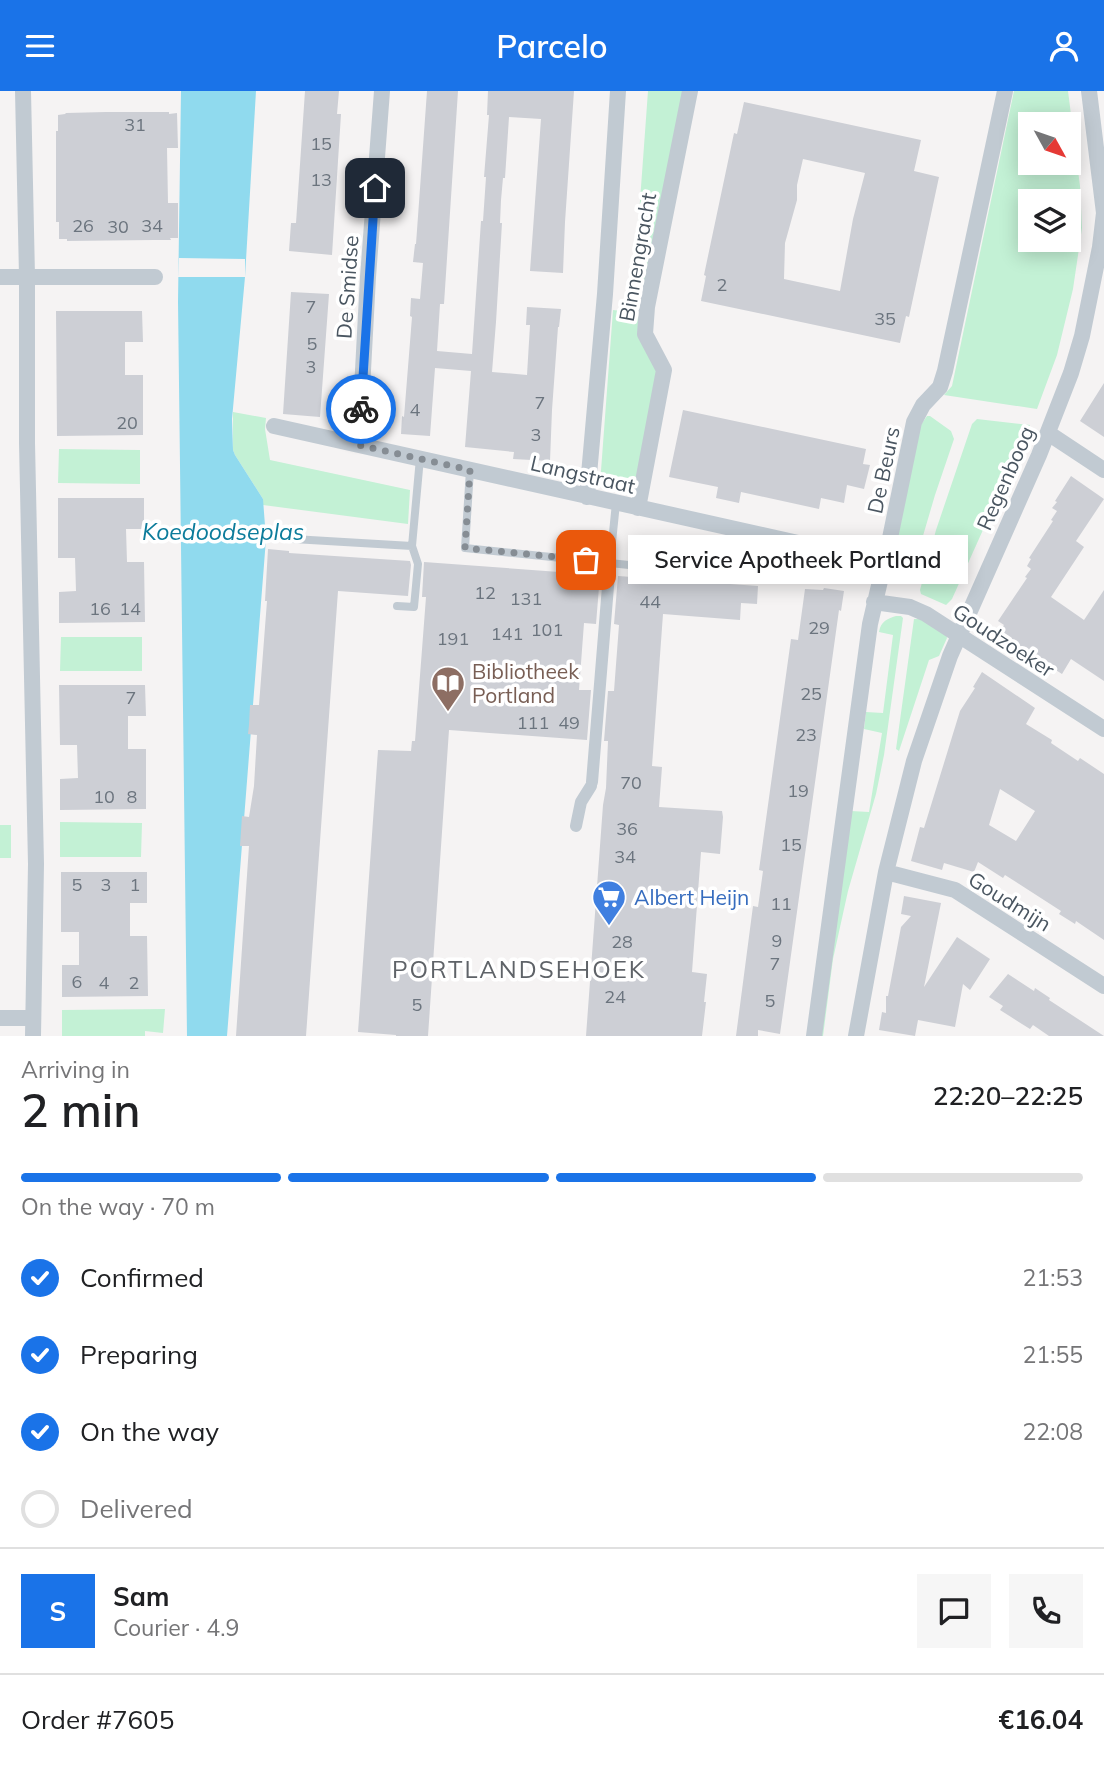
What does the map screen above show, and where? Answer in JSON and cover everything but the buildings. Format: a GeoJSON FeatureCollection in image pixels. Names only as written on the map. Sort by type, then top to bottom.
{"type":"FeatureCollection","features":[{"type":"Feature","properties":{"kind":"street"},"geometry":{"type":"LineString","coordinates":[[23,91],[36,864],[33,1036]]}},
{"type":"Feature","properties":{"kind":"street","name":"De Smidse"},"geometry":{"type":"LineString","coordinates":[[359,445],[382,91]]}},
{"type":"Feature","properties":{"kind":"street","name":"Binnengracht"},"geometry":{"type":"LineString","coordinates":[[587,497],[605,294],[618,91]]}},
{"type":"Feature","properties":{"kind":"street","name":"Binnengracht"},"geometry":{"type":"LineString","coordinates":[[638,508],[664,370],[645,334],[647,307],[690,91]]}},
{"type":"Feature","properties":{"kind":"street","name":"De Beurs"},"geometry":{"type":"LineString","coordinates":[[814,1036],[874,602],[914,422],[923,405],[940,387],[946,372],[1005,91]]}},
{"type":"Feature","properties":{"kind":"street","name":"Regenboog"},"geometry":{"type":"LineString","coordinates":[[856,1036],[886,871],[914,761],[958,635],[1048,433],[1082,336],[1104,213],[1089,91]]}},
{"type":"Feature","properties":{"kind":"street"},"geometry":{"type":"LineString","coordinates":[[0,277],[155,277]]}},
{"type":"Feature","properties":{"kind":"street","name":"Langstraat"},"geometry":{"type":"LineString","coordinates":[[274,426],[883,562]]}},
{"type":"Feature","properties":{"kind":"street"},"geometry":{"type":"LineString","coordinates":[[1048,433],[1104,470]]}},
{"type":"Feature","properties":{"kind":"street"},"geometry":{"type":"LineString","coordinates":[[576,826],[591,784],[610,562]]}},
{"type":"Feature","properties":{"kind":"street","name":"Goudzoeker"},"geometry":{"type":"LineString","coordinates":[[874,602],[919,610],[1104,729]]}},
{"type":"Feature","properties":{"kind":"street","name":"Goudmijn"},"geometry":{"type":"LineString","coordinates":[[886,871],[955,890],[1104,986]]}},
{"type":"Feature","properties":{"kind":"street"},"geometry":{"type":"LineString","coordinates":[[0,1018],[32,1018]]}},
{"type":"Feature","properties":{"kind":"lane"},"geometry":{"type":"LineString","coordinates":[[397,606],[414,607],[418,564],[412,546],[420,458]]}},
{"type":"Feature","properties":{"kind":"lane"},"geometry":{"type":"LineString","coordinates":[[470,470],[465,548],[687,571]]}},
{"type":"Feature","properties":{"kind":"lane"},"geometry":{"type":"LineString","coordinates":[[610,562],[616,503]]}},
{"type":"Feature","properties":{"kind":"lane"},"geometry":{"type":"LineString","coordinates":[[293,539],[412,546]]}},
{"type":"Feature","properties":{"kind":"green space"},"geometry":{"type":"Polygon","coordinates":[[[648,91],[683,91],[646,285],[634,283],[648,91]]]}},
{"type":"Feature","properties":{"kind":"green space"},"geometry":{"type":"Polygon","coordinates":[[[1014,91],[1068,91],[1071,112],[1018,112],[1018,175],[1079,175],[1080,186],[1080,189],[1018,189],[1018,252],[1078,252],[1073,289],[1057,355],[1037,409],[944,395],[952,386],[1014,91]]]}},
{"type":"Feature","properties":{"kind":"green space"},"geometry":{"type":"Polygon","coordinates":[[[613,310],[638,313],[639,329],[660,370],[638,488],[600,484],[613,310]]]}},
{"type":"Feature","properties":{"kind":"green space"},"geometry":{"type":"Polygon","coordinates":[[[233,412],[266,418],[270,460],[410,490],[408,524],[263,505],[263,499],[233,450],[233,412]]]}},
{"type":"Feature","properties":{"kind":"green space"},"geometry":{"type":"Polygon","coordinates":[[[927,416],[951,431],[954,439],[910,580],[890,576],[920,426],[927,416]]]}},
{"type":"Feature","properties":{"kind":"green space"},"geometry":{"type":"Polygon","coordinates":[[[977,419],[1030,425],[952,599],[946,605],[921,594],[920,590],[936,530],[972,424],[977,419]]]}},
{"type":"Feature","properties":{"kind":"green space"},"geometry":{"type":"Polygon","coordinates":[[[59,449],[140,450],[140,484],[58,483],[59,449]]]}},
{"type":"Feature","properties":{"kind":"green space"},"geometry":{"type":"Polygon","coordinates":[[[896,616],[903,618],[884,755],[876,794],[848,891],[833,959],[821,1036],[851,811],[869,812],[882,733],[864,729],[866,712],[883,713],[893,635],[879,632],[885,621],[896,616]]]}},
{"type":"Feature","properties":{"kind":"green space"},"geometry":{"type":"Polygon","coordinates":[[[914,619],[920,619],[946,634],[947,638],[939,656],[929,660],[899,751],[896,749],[914,619]]]}},
{"type":"Feature","properties":{"kind":"green space"},"geometry":{"type":"Polygon","coordinates":[[[61,637],[142,637],[142,671],[60,671],[61,637]]]}},
{"type":"Feature","properties":{"kind":"green space"},"geometry":{"type":"Polygon","coordinates":[[[60,822],[142,823],[141,857],[60,857],[60,822]]]}},
{"type":"Feature","properties":{"kind":"green space"},"geometry":{"type":"Polygon","coordinates":[[[0,825],[11,825],[11,858],[0,858],[0,825]]]}},
{"type":"Feature","properties":{"kind":"green space"},"geometry":{"type":"Polygon","coordinates":[[[165,1009],[163,1033],[145,1031],[145,1036],[62,1036],[62,1010],[165,1009]]]}},
{"type":"Feature","properties":{"kind":"water","name":"Koedoodseplas"},"geometry":{"type":"Polygon","coordinates":[[[181,91],[256,91],[245,277],[232,419],[233,450],[263,499],[266,539],[227,1036],[187,1036],[178,302],[181,91]]]}},
{"type":"Feature","properties":{"kind":"pier"},"geometry":{"type":"Polygon","coordinates":[[[179,258],[245,259],[245,277],[178,277],[179,258]]]}},
{"type":"Feature","properties":{"kind":"way so far"},"geometry":{"type":"LineString","coordinates":[[361,409],[359,445],[470,470],[465,548],[586,560]]}},
{"type":"Feature","properties":{"kind":"place","name":"Service Apotheek Portland"},"geometry":{"type":"Point","coordinates":[586,560]}},
{"type":"Feature","properties":{"kind":"place","name":"Bibliotheek Portland"},"geometry":{"type":"Point","coordinates":[448,713]}},
{"type":"Feature","properties":{"kind":"place","name":"Albert Heijn"},"geometry":{"type":"Point","coordinates":[609,927]}},
{"type":"Feature","properties":{"kind":"district","name":"PORTLANDSEHOEK"},"geometry":{"type":"Point","coordinates":[519,969]}},
{"type":"Feature","properties":{"kind":"route"},"geometry":{"type":"LineString","coordinates":[[361,409],[375,188]]}}]}
